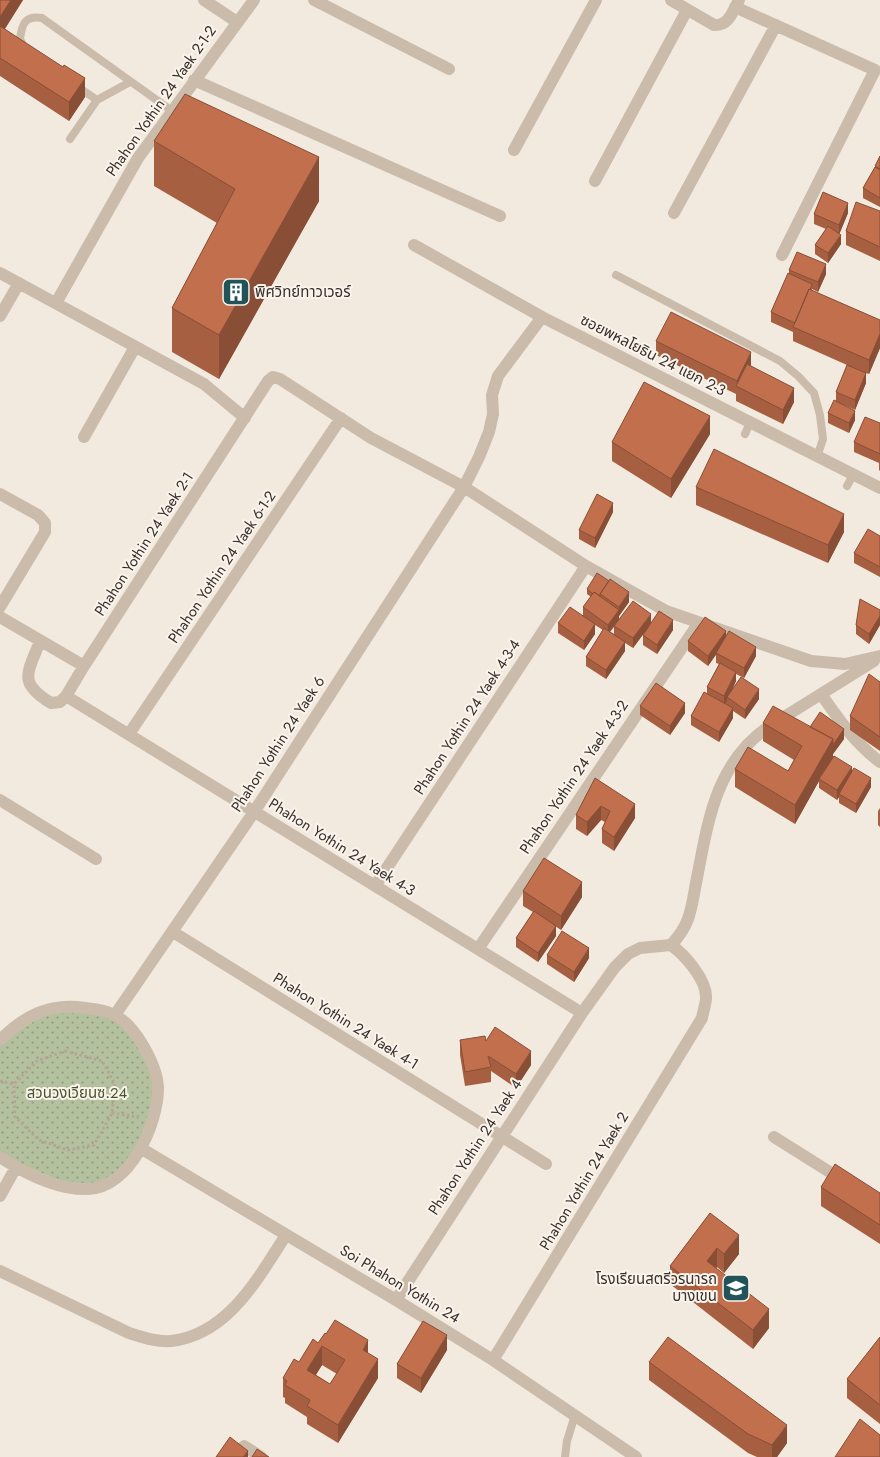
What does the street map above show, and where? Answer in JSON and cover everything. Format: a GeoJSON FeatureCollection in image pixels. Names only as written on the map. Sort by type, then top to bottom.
{"type":"FeatureCollection","features":[{"type":"Feature","properties":{"kind":"street"},"geometry":{"type":"LineString","coordinates":[[204,0],[238,22]]}},
{"type":"Feature","properties":{"kind":"street","name":"Phahon Yothin 24 Yaek 2-1-2"},"geometry":{"type":"LineString","coordinates":[[56,303],[138,158],[254,0]]}},
{"type":"Feature","properties":{"kind":"street"},"geometry":{"type":"LineString","coordinates":[[314,0],[449,69]]}},
{"type":"Feature","properties":{"kind":"street"},"geometry":{"type":"LineString","coordinates":[[514,150],[596,0]]}},
{"type":"Feature","properties":{"kind":"street"},"geometry":{"type":"LineString","coordinates":[[671,0],[714,25],[719,25],[729,19],[737,3],[776,25],[878,65],[782,255]]}},
{"type":"Feature","properties":{"kind":"street"},"geometry":{"type":"LineString","coordinates":[[595,181],[687,10]]}},
{"type":"Feature","properties":{"kind":"street"},"geometry":{"type":"LineString","coordinates":[[674,214],[776,25]]}},
{"type":"Feature","properties":{"kind":"street"},"geometry":{"type":"LineString","coordinates":[[194,80],[500,216]]}},
{"type":"Feature","properties":{"kind":"street","name":"ซอยพหลโยธิน 24 แยก 2-3"},"geometry":{"type":"LineString","coordinates":[[414,245],[747,428],[817,456],[850,480],[880,488]]}},
{"type":"Feature","properties":{"kind":"street"},"geometry":{"type":"LineString","coordinates":[[0,273],[204,384],[245,418]]}},
{"type":"Feature","properties":{"kind":"street"},"geometry":{"type":"LineString","coordinates":[[0,316],[19,283]]}},
{"type":"Feature","properties":{"kind":"street","name":"Phahon Yothin 24 Yaek 6"},"geometry":{"type":"LineString","coordinates":[[115,1015],[254,812],[464,487],[489,432],[493,414],[492,395],[498,376],[542,317]]}},
{"type":"Feature","properties":{"kind":"street"},"geometry":{"type":"LineString","coordinates":[[84,437],[135,346]]}},
{"type":"Feature","properties":{"kind":"street","name":"Phahon Yothin 24 Yaek 2-1"},"geometry":{"type":"LineString","coordinates":[[69,693],[84,666],[268,380],[273,377],[280,378],[371,438],[464,487],[586,566],[666,611],[698,624],[811,661],[845,664],[880,657]]}},
{"type":"Feature","properties":{"kind":"street","name":"Phahon Yothin 24 Yaek 6-1-2"},"geometry":{"type":"LineString","coordinates":[[129,734],[341,418]]}},
{"type":"Feature","properties":{"kind":"street"},"geometry":{"type":"LineString","coordinates":[[0,494],[38,515],[45,522],[44,532],[0,607]]}},
{"type":"Feature","properties":{"kind":"street","name":"Phahon Yothin 24 Yaek 4-3-4"},"geometry":{"type":"LineString","coordinates":[[375,886],[586,566]]}},
{"type":"Feature","properties":{"kind":"street"},"geometry":{"type":"LineString","coordinates":[[0,618],[84,666]]}},
{"type":"Feature","properties":{"kind":"street","name":"Phahon Yothin 24 Yaek 4-3-2"},"geometry":{"type":"LineString","coordinates":[[478,949],[698,624]]}},
{"type":"Feature","properties":{"kind":"street"},"geometry":{"type":"LineString","coordinates":[[40,641],[30,668],[28,683],[33,690],[55,704],[60,702],[69,693]]}},
{"type":"Feature","properties":{"kind":"street"},"geometry":{"type":"LineString","coordinates":[[582,1013],[615,967],[628,954],[640,948],[671,944],[681,935],[688,922],[715,795],[738,757],[754,737],[880,657]]}},
{"type":"Feature","properties":{"kind":"street","name":"Phahon Yothin 24 Yaek 4-3"},"geometry":{"type":"LineString","coordinates":[[69,693],[129,734],[254,812],[582,1013]]}},
{"type":"Feature","properties":{"kind":"street"},"geometry":{"type":"LineString","coordinates":[[821,694],[862,748],[880,762]]}},
{"type":"Feature","properties":{"kind":"street"},"geometry":{"type":"LineString","coordinates":[[0,800],[96,860]]}},
{"type":"Feature","properties":{"kind":"street","name":"Phahon Yothin 24 Yaek 4-1"},"geometry":{"type":"LineString","coordinates":[[173,932],[546,1164]]}},
{"type":"Feature","properties":{"kind":"street","name":"Phahon Yothin 24 Yaek 2"},"geometry":{"type":"LineString","coordinates":[[494,1360],[702,1018],[706,996],[701,979],[680,950],[671,944]]}},
{"type":"Feature","properties":{"kind":"street"},"geometry":{"type":"LineString","coordinates":[[0,1040],[20,1021],[44,1010],[80,1007],[115,1015],[133,1032],[150,1060],[158,1087],[153,1119],[142,1149],[134,1160],[112,1181],[100,1187],[89,1189],[64,1186],[46,1181],[0,1157]]}},
{"type":"Feature","properties":{"kind":"street","name":"Phahon Yothin 24 Yaek 4"},"geometry":{"type":"LineString","coordinates":[[396,1300],[582,1013]]}},
{"type":"Feature","properties":{"kind":"street"},"geometry":{"type":"LineString","coordinates":[[774,1136],[855,1188]]}},
{"type":"Feature","properties":{"kind":"street","name":"Soi Phahon Yothin 24"},"geometry":{"type":"LineString","coordinates":[[142,1149],[494,1360],[636,1457]]}},
{"type":"Feature","properties":{"kind":"street"},"geometry":{"type":"LineString","coordinates":[[0,1196],[16,1167]]}},
{"type":"Feature","properties":{"kind":"street"},"geometry":{"type":"LineString","coordinates":[[0,1271],[129,1332],[150,1339],[170,1341],[192,1336],[210,1327],[227,1315],[252,1288],[286,1235]]}},
{"type":"Feature","properties":{"kind":"street"},"geometry":{"type":"LineString","coordinates":[[244,1446],[261,1457]]}},
{"type":"Feature","properties":{"kind":"lane"},"geometry":{"type":"LineString","coordinates":[[32,54],[25,48],[20,39],[21,29],[26,20],[34,17],[42,18],[172,111]]}},
{"type":"Feature","properties":{"kind":"lane"},"geometry":{"type":"LineString","coordinates":[[68,80],[97,100]]}},
{"type":"Feature","properties":{"kind":"lane"},"geometry":{"type":"LineString","coordinates":[[70,140],[97,100],[130,82]]}},
{"type":"Feature","properties":{"kind":"lane"},"geometry":{"type":"LineString","coordinates":[[616,275],[780,361],[798,376],[814,393],[820,415],[823,439],[817,456]]}},
{"type":"Feature","properties":{"kind":"lane"},"geometry":{"type":"LineString","coordinates":[[565,1457],[567,1441],[575,1415]]}},
{"type":"Feature","properties":{"kind":"path"},"geometry":{"type":"LineString","coordinates":[[66,1051],[102,1061],[115,1084],[112,1113],[94,1145],[68,1150],[39,1140],[15,1117],[14,1084],[37,1061],[66,1051]]}},
{"type":"Feature","properties":{"kind":"path"},"geometry":{"type":"LineString","coordinates":[[0,1081],[14,1084]]}},
{"type":"Feature","properties":{"kind":"path"},"geometry":{"type":"LineString","coordinates":[[112,1113],[153,1119]]}},
{"type":"Feature","properties":{"kind":"green space","name":"สวนวงเวียนซ.24"},"geometry":{"type":"Polygon","coordinates":[[[53,1009],[101,1011],[133,1032],[154,1069],[156,1102],[142,1149],[112,1181],[78,1188],[0,1156],[0,1042],[53,1009]]]}},
{"type":"Feature","properties":{"kind":"building"},"geometry":{"type":"Polygon","coordinates":[[[0,0],[11,0],[0,17],[0,0]]]}},
{"type":"Feature","properties":{"kind":"building"},"geometry":{"type":"Polygon","coordinates":[[[0,26],[63,67],[64,65],[85,78],[69,102],[0,58],[0,26]]]}},
{"type":"Feature","properties":{"kind":"building"},"geometry":{"type":"Polygon","coordinates":[[[185,94],[319,157],[219,335],[172,308],[235,189],[154,141],[185,94]]]}},
{"type":"Feature","properties":{"kind":"building"},"geometry":{"type":"Polygon","coordinates":[[[880,156],[880,169],[875,166],[880,156]]]}},
{"type":"Feature","properties":{"kind":"building"},"geometry":{"type":"Polygon","coordinates":[[[875,167],[880,170],[880,198],[863,188],[875,167]]]}},
{"type":"Feature","properties":{"kind":"building"},"geometry":{"type":"Polygon","coordinates":[[[823,192],[848,203],[839,225],[814,214],[823,192]]]}},
{"type":"Feature","properties":{"kind":"building"},"geometry":{"type":"Polygon","coordinates":[[[856,202],[880,211],[880,247],[846,231],[856,202]]]}},
{"type":"Feature","properties":{"kind":"building"},"geometry":{"type":"Polygon","coordinates":[[[828,226],[841,235],[828,253],[815,245],[828,226]]]}},
{"type":"Feature","properties":{"kind":"building"},"geometry":{"type":"Polygon","coordinates":[[[797,252],[826,264],[818,282],[789,270],[797,252]]]}},
{"type":"Feature","properties":{"kind":"building"},"geometry":{"type":"Polygon","coordinates":[[[788,273],[812,284],[795,323],[771,312],[788,273]]]}},
{"type":"Feature","properties":{"kind":"building"},"geometry":{"type":"Polygon","coordinates":[[[809,289],[880,320],[880,334],[869,360],[793,327],[809,289]]]}},
{"type":"Feature","properties":{"kind":"building"},"geometry":{"type":"Polygon","coordinates":[[[671,312],[751,352],[737,381],[656,341],[671,312]]]}},
{"type":"Feature","properties":{"kind":"building"},"geometry":{"type":"Polygon","coordinates":[[[747,364],[794,388],[783,410],[736,386],[747,364]]]}},
{"type":"Feature","properties":{"kind":"building"},"geometry":{"type":"Polygon","coordinates":[[[847,365],[866,373],[855,400],[836,392],[847,365]]]}},
{"type":"Feature","properties":{"kind":"building"},"geometry":{"type":"Polygon","coordinates":[[[644,382],[710,416],[671,479],[612,442],[644,382]]]}},
{"type":"Feature","properties":{"kind":"building"},"geometry":{"type":"Polygon","coordinates":[[[834,400],[855,411],[849,423],[828,413],[834,400]]]}},
{"type":"Feature","properties":{"kind":"building"},"geometry":{"type":"Polygon","coordinates":[[[865,417],[880,423],[880,454],[854,442],[865,417]]]}},
{"type":"Feature","properties":{"kind":"building"},"geometry":{"type":"Polygon","coordinates":[[[714,449],[844,514],[828,545],[696,487],[714,449]]]}},
{"type":"Feature","properties":{"kind":"building"},"geometry":{"type":"Polygon","coordinates":[[[597,494],[613,503],[595,538],[579,530],[597,494]]]}},
{"type":"Feature","properties":{"kind":"building"},"geometry":{"type":"Polygon","coordinates":[[[868,529],[880,536],[880,567],[854,553],[868,529]]]}},
{"type":"Feature","properties":{"kind":"building"},"geometry":{"type":"Polygon","coordinates":[[[597,573],[609,581],[600,596],[594,592],[593,594],[587,589],[597,573]]]}},
{"type":"Feature","properties":{"kind":"building"},"geometry":{"type":"Polygon","coordinates":[[[610,579],[629,592],[619,607],[600,594],[610,579]]]}},
{"type":"Feature","properties":{"kind":"building"},"geometry":{"type":"Polygon","coordinates":[[[594,592],[619,610],[608,625],[583,607],[594,592]]]}},
{"type":"Feature","properties":{"kind":"building"},"geometry":{"type":"Polygon","coordinates":[[[860,599],[880,610],[880,616],[869,634],[856,625],[860,599]]]}},
{"type":"Feature","properties":{"kind":"building"},"geometry":{"type":"Polygon","coordinates":[[[633,601],[651,614],[633,638],[614,626],[633,601]]]}},
{"type":"Feature","properties":{"kind":"building"},"geometry":{"type":"Polygon","coordinates":[[[570,607],[595,624],[584,641],[558,623],[570,607]]]}},
{"type":"Feature","properties":{"kind":"building"},"geometry":{"type":"Polygon","coordinates":[[[659,611],[673,620],[657,645],[643,635],[659,611]]]}},
{"type":"Feature","properties":{"kind":"building"},"geometry":{"type":"Polygon","coordinates":[[[705,617],[726,631],[708,656],[688,641],[705,617]]]}},
{"type":"Feature","properties":{"kind":"building"},"geometry":{"type":"Polygon","coordinates":[[[604,628],[625,642],[606,670],[586,657],[604,628]]]}},
{"type":"Feature","properties":{"kind":"building"},"geometry":{"type":"Polygon","coordinates":[[[729,631],[756,647],[744,668],[716,653],[729,631]]]}},
{"type":"Feature","properties":{"kind":"building"},"geometry":{"type":"Polygon","coordinates":[[[720,663],[736,672],[724,696],[707,687],[720,663]]]}},
{"type":"Feature","properties":{"kind":"building"},"geometry":{"type":"Polygon","coordinates":[[[869,674],[880,682],[880,737],[850,716],[869,674]]]}},
{"type":"Feature","properties":{"kind":"building"},"geometry":{"type":"Polygon","coordinates":[[[741,677],[759,689],[745,710],[727,697],[741,677]]]}},
{"type":"Feature","properties":{"kind":"building"},"geometry":{"type":"Polygon","coordinates":[[[656,683],[685,703],[670,726],[640,706],[656,683]]]}},
{"type":"Feature","properties":{"kind":"building"},"geometry":{"type":"Polygon","coordinates":[[[704,692],[733,708],[719,732],[691,716],[704,692]]]}},
{"type":"Feature","properties":{"kind":"building"},"geometry":{"type":"Polygon","coordinates":[[[773,706],[833,739],[795,805],[735,769],[748,747],[788,771],[802,746],[763,723],[773,706]]]}},
{"type":"Feature","properties":{"kind":"building"},"geometry":{"type":"Polygon","coordinates":[[[820,712],[844,729],[833,745],[833,739],[810,727],[820,712]]]}},
{"type":"Feature","properties":{"kind":"building"},"geometry":{"type":"Polygon","coordinates":[[[834,756],[852,767],[837,790],[819,779],[834,756]]]}},
{"type":"Feature","properties":{"kind":"building"},"geometry":{"type":"Polygon","coordinates":[[[854,768],[871,778],[856,804],[839,794],[854,768]]]}},
{"type":"Feature","properties":{"kind":"building"},"geometry":{"type":"Polygon","coordinates":[[[595,778],[635,804],[614,837],[602,829],[610,811],[601,806],[587,822],[576,815],[595,778]]]}},
{"type":"Feature","properties":{"kind":"building"},"geometry":{"type":"Polygon","coordinates":[[[544,858],[582,882],[561,916],[523,891],[544,858]]]}},
{"type":"Feature","properties":{"kind":"building"},"geometry":{"type":"Polygon","coordinates":[[[534,911],[556,926],[538,953],[516,938],[534,911]]]}},
{"type":"Feature","properties":{"kind":"building"},"geometry":{"type":"Polygon","coordinates":[[[562,931],[589,948],[574,972],[547,955],[562,931]]]}},
{"type":"Feature","properties":{"kind":"building"},"geometry":{"type":"Polygon","coordinates":[[[495,1027],[531,1051],[516,1074],[488,1056],[491,1067],[465,1072],[460,1040],[485,1036],[486,1041],[495,1027]]]}},
{"type":"Feature","properties":{"kind":"building"},"geometry":{"type":"Polygon","coordinates":[[[835,1164],[880,1193],[880,1225],[821,1187],[835,1164]]]}},
{"type":"Feature","properties":{"kind":"building"},"geometry":{"type":"Polygon","coordinates":[[[710,1213],[739,1235],[724,1254],[717,1248],[707,1261],[769,1309],[753,1330],[670,1266],[710,1213]]]}},
{"type":"Feature","properties":{"kind":"building"},"geometry":{"type":"Polygon","coordinates":[[[335,1320],[368,1340],[363,1350],[378,1359],[338,1425],[307,1406],[310,1400],[285,1385],[287,1381],[283,1378],[294,1359],[299,1362],[313,1339],[318,1343],[335,1320]],[[322,1346],[307,1370],[330,1384],[345,1360],[322,1346]]]}},
{"type":"Feature","properties":{"kind":"building"},"geometry":{"type":"Polygon","coordinates":[[[423,1321],[447,1335],[421,1378],[397,1364],[423,1321]]]}},
{"type":"Feature","properties":{"kind":"building"},"geometry":{"type":"Polygon","coordinates":[[[668,1337],[787,1425],[772,1445],[748,1434],[649,1362],[668,1337]]]}},
{"type":"Feature","properties":{"kind":"building"},"geometry":{"type":"Polygon","coordinates":[[[880,1337],[880,1405],[847,1379],[880,1337]]]}},
{"type":"Feature","properties":{"kind":"building"},"geometry":{"type":"Polygon","coordinates":[[[860,1419],[880,1435],[880,1457],[835,1457],[860,1419]]]}},
{"type":"Feature","properties":{"kind":"building"},"geometry":{"type":"Polygon","coordinates":[[[230,1437],[248,1451],[243,1457],[216,1457],[230,1437]]]}},
{"type":"Feature","properties":{"kind":"building"},"geometry":{"type":"Polygon","coordinates":[[[257,1449],[269,1457],[252,1457],[257,1449]]]}},
{"type":"Feature","properties":{"kind":"place","name":"พิศวิทย์ทาวเวอร์"},"geometry":{"type":"Point","coordinates":[236,292]}},
{"type":"Feature","properties":{"kind":"place","name":"โรงเรียนสตรีวรนารถ บางเขน"},"geometry":{"type":"Point","coordinates":[736,1288]}}]}
